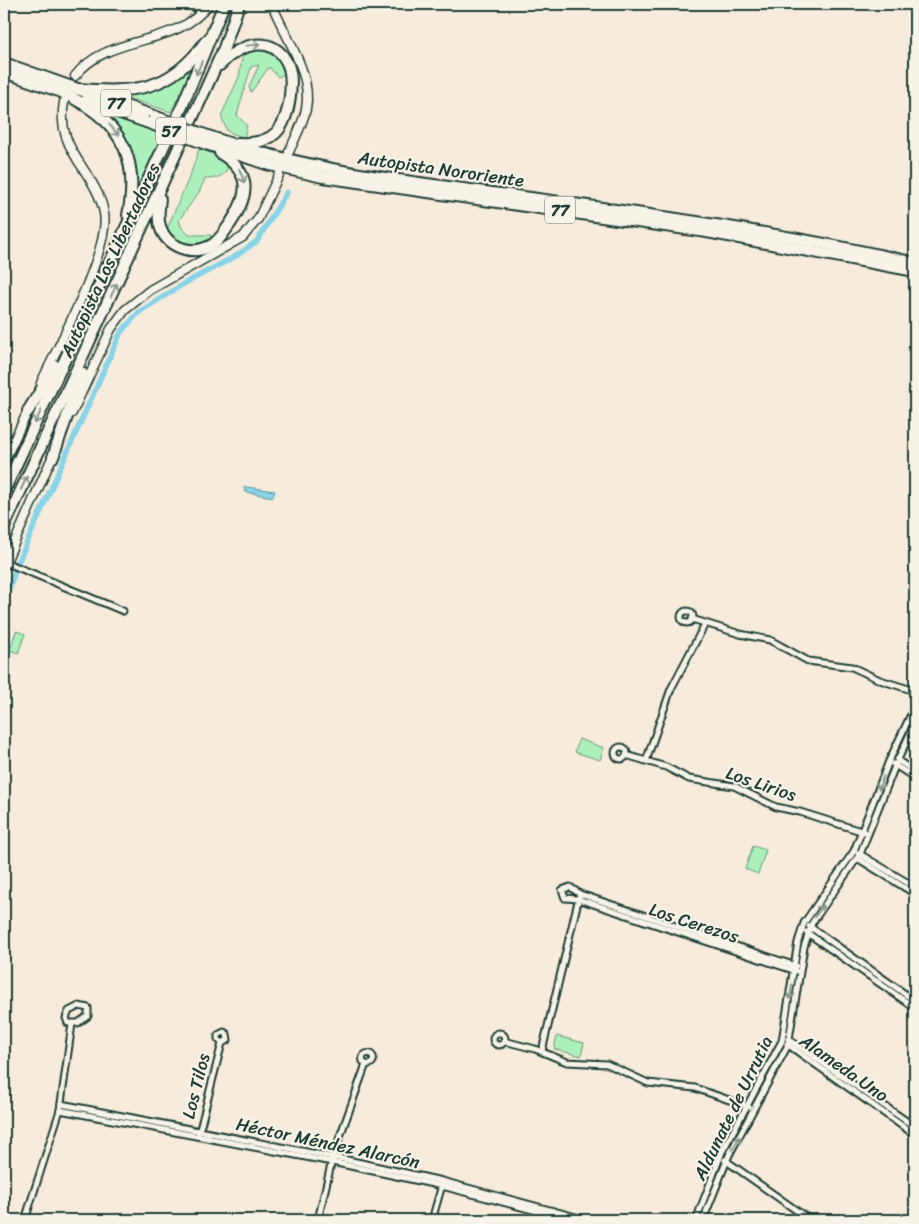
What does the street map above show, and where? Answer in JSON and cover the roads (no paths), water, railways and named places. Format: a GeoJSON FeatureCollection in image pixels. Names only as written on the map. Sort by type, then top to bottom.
{"type":"FeatureCollection","features":[{"type":"Feature","properties":{"kind":"highway","name":"Autopista Los Libertadores"},"geometry":{"type":"LineString","coordinates":[[4,491],[191,87],[224,4]]}},
{"type":"Feature","properties":{"kind":"highway","name":"Autopista Los Libertadores"},"geometry":{"type":"LineString","coordinates":[[4,527],[214,71],[239,4]]}},
{"type":"Feature","properties":{"kind":"highway"},"geometry":{"type":"LineString","coordinates":[[77,89],[130,91],[162,82],[188,63],[217,23]]}},
{"type":"Feature","properties":{"kind":"highway"},"geometry":{"type":"LineString","coordinates":[[214,71],[231,53],[243,46],[257,44],[271,48],[281,54],[291,72],[287,114],[278,132],[268,139],[258,142],[225,142]]}},
{"type":"Feature","properties":{"kind":"highway","name":"Autopista Nororiente"},"geometry":{"type":"LineString","coordinates":[[4,63],[77,89],[270,165],[323,176],[717,233],[915,271]]}},
{"type":"Feature","properties":{"kind":"highway","name":"Autopista Nororiente"},"geometry":{"type":"LineString","coordinates":[[4,72],[62,97],[150,119]]}},
{"type":"Feature","properties":{"kind":"highway"},"geometry":{"type":"LineString","coordinates":[[62,97],[98,115],[117,134],[126,149],[132,170],[132,186],[121,237]]}},
{"type":"Feature","properties":{"kind":"highway"},"geometry":{"type":"LineString","coordinates":[[162,186],[158,220],[167,239],[175,246],[190,250],[204,249],[217,241],[242,204],[245,183],[235,163],[207,140]]}},
{"type":"Feature","properties":{"kind":"highway","name":"Autopista Nororiente"},"geometry":{"type":"LineString","coordinates":[[207,140],[225,142],[284,160],[339,171],[714,224],[915,263]]}},
{"type":"Feature","properties":{"kind":"highway"},"geometry":{"type":"LineString","coordinates":[[28,411],[82,325]]}},
{"type":"Feature","properties":{"kind":"highway"},"geometry":{"type":"LineString","coordinates":[[53,457],[94,334]]}},
{"type":"Feature","properties":{"kind":"street"},"geometry":{"type":"LineString","coordinates":[[184,4],[203,11]]}},
{"type":"Feature","properties":{"kind":"street"},"geometry":{"type":"LineString","coordinates":[[75,76],[87,63],[103,53],[180,29],[209,4]]}},
{"type":"Feature","properties":{"kind":"street"},"geometry":{"type":"LineString","coordinates":[[272,4],[303,74],[306,90],[305,114],[289,152]]}},
{"type":"Feature","properties":{"kind":"street"},"geometry":{"type":"LineString","coordinates":[[4,461],[97,262],[105,234],[104,213],[100,200],[65,139],[62,120],[62,97]]}},
{"type":"Feature","properties":{"kind":"street"},"geometry":{"type":"LineString","coordinates":[[123,610],[4,564],[98,357],[120,316],[136,299],[150,290],[243,237],[258,219],[279,175]]}},
{"type":"Feature","properties":{"kind":"street"},"geometry":{"type":"LineString","coordinates":[[692,619],[740,634],[765,638],[808,661],[852,667],[880,680],[915,691]]}},
{"type":"Feature","properties":{"kind":"street"},"geometry":{"type":"LineString","coordinates":[[646,760],[669,695],[704,624]]}},
{"type":"Feature","properties":{"kind":"street","name":"Aldunate de Urrutia"},"geometry":{"type":"LineString","coordinates":[[696,1220],[720,1157],[783,1038],[803,926],[853,853],[890,758],[915,706]]}},
{"type":"Feature","properties":{"kind":"street","name":"Aldunate de Urrutia"},"geometry":{"type":"LineString","coordinates":[[703,1220],[726,1162],[789,1043],[809,930],[818,912],[859,856],[895,766],[915,723]]}},
{"type":"Feature","properties":{"kind":"street","name":"Los Lirios"},"geometry":{"type":"LineString","coordinates":[[626,755],[670,769],[689,779],[734,786],[776,807],[800,812],[869,834]]}},
{"type":"Feature","properties":{"kind":"street"},"geometry":{"type":"LineString","coordinates":[[890,758],[898,760],[915,772]]}},
{"type":"Feature","properties":{"kind":"street"},"geometry":{"type":"LineString","coordinates":[[890,758],[895,766],[915,778]]}},
{"type":"Feature","properties":{"kind":"street"},"geometry":{"type":"LineString","coordinates":[[853,853],[915,887]]}},
{"type":"Feature","properties":{"kind":"street"},"geometry":{"type":"LineString","coordinates":[[859,856],[915,894]]}},
{"type":"Feature","properties":{"kind":"street"},"geometry":{"type":"LineString","coordinates":[[568,887],[573,892],[570,898],[563,897],[562,890],[568,887]]}},
{"type":"Feature","properties":{"kind":"street","name":"Los Cerezos"},"geometry":{"type":"LineString","coordinates":[[573,892],[579,897],[802,970]]}},
{"type":"Feature","properties":{"kind":"street"},"geometry":{"type":"LineString","coordinates":[[542,1051],[579,897]]}},
{"type":"Feature","properties":{"kind":"street","name":"Los Cerezos"},"geometry":{"type":"LineString","coordinates":[[570,898],[579,897]]}},
{"type":"Feature","properties":{"kind":"street"},"geometry":{"type":"LineString","coordinates":[[803,926],[915,1001]]}},
{"type":"Feature","properties":{"kind":"street"},"geometry":{"type":"LineString","coordinates":[[809,930],[915,1008]]}},
{"type":"Feature","properties":{"kind":"street"},"geometry":{"type":"LineString","coordinates":[[78,1006],[87,1007],[90,1012],[87,1018],[82,1022],[72,1024],[66,1020],[69,1011],[78,1006]]}},
{"type":"Feature","properties":{"kind":"street"},"geometry":{"type":"LineString","coordinates":[[24,1220],[61,1107],[72,1024]]}},
{"type":"Feature","properties":{"kind":"street","name":"Alameda Uno"},"geometry":{"type":"LineString","coordinates":[[783,1038],[915,1135]]}},
{"type":"Feature","properties":{"kind":"street"},"geometry":{"type":"LineString","coordinates":[[504,1041],[542,1051],[567,1062],[607,1064],[648,1083],[691,1087],[755,1109]]}},
{"type":"Feature","properties":{"kind":"street","name":"Los Tilos"},"geometry":{"type":"LineString","coordinates":[[199,1133],[222,1043]]}},
{"type":"Feature","properties":{"kind":"street","name":"Alameda Uno"},"geometry":{"type":"LineString","coordinates":[[789,1043],[915,1127]]}},
{"type":"Feature","properties":{"kind":"street"},"geometry":{"type":"LineString","coordinates":[[318,1220],[332,1159],[366,1064]]}},
{"type":"Feature","properties":{"kind":"street","name":"Héctor Méndez Alarcón"},"geometry":{"type":"LineString","coordinates":[[61,1107],[332,1159],[442,1184],[584,1220]]}},
{"type":"Feature","properties":{"kind":"street"},"geometry":{"type":"LineString","coordinates":[[720,1157],[810,1220]]}},
{"type":"Feature","properties":{"kind":"street"},"geometry":{"type":"LineString","coordinates":[[432,1220],[442,1184]]}},
{"type":"Feature","properties":{"kind":"street","name":"Héctor Méndez Alarcón"},"geometry":{"type":"LineString","coordinates":[[442,1184],[570,1220]]}},
{"type":"Feature","properties":{"kind":"water"},"geometry":{"type":"Polygon","coordinates":[[[244,487],[275,491],[273,497],[245,492],[244,487]]]}},
{"type":"Feature","properties":{"kind":"waterway"},"geometry":{"type":"LineString","coordinates":[[4,602],[20,558],[121,332],[139,312],[185,283],[236,256],[257,241],[287,192]]}}]}
